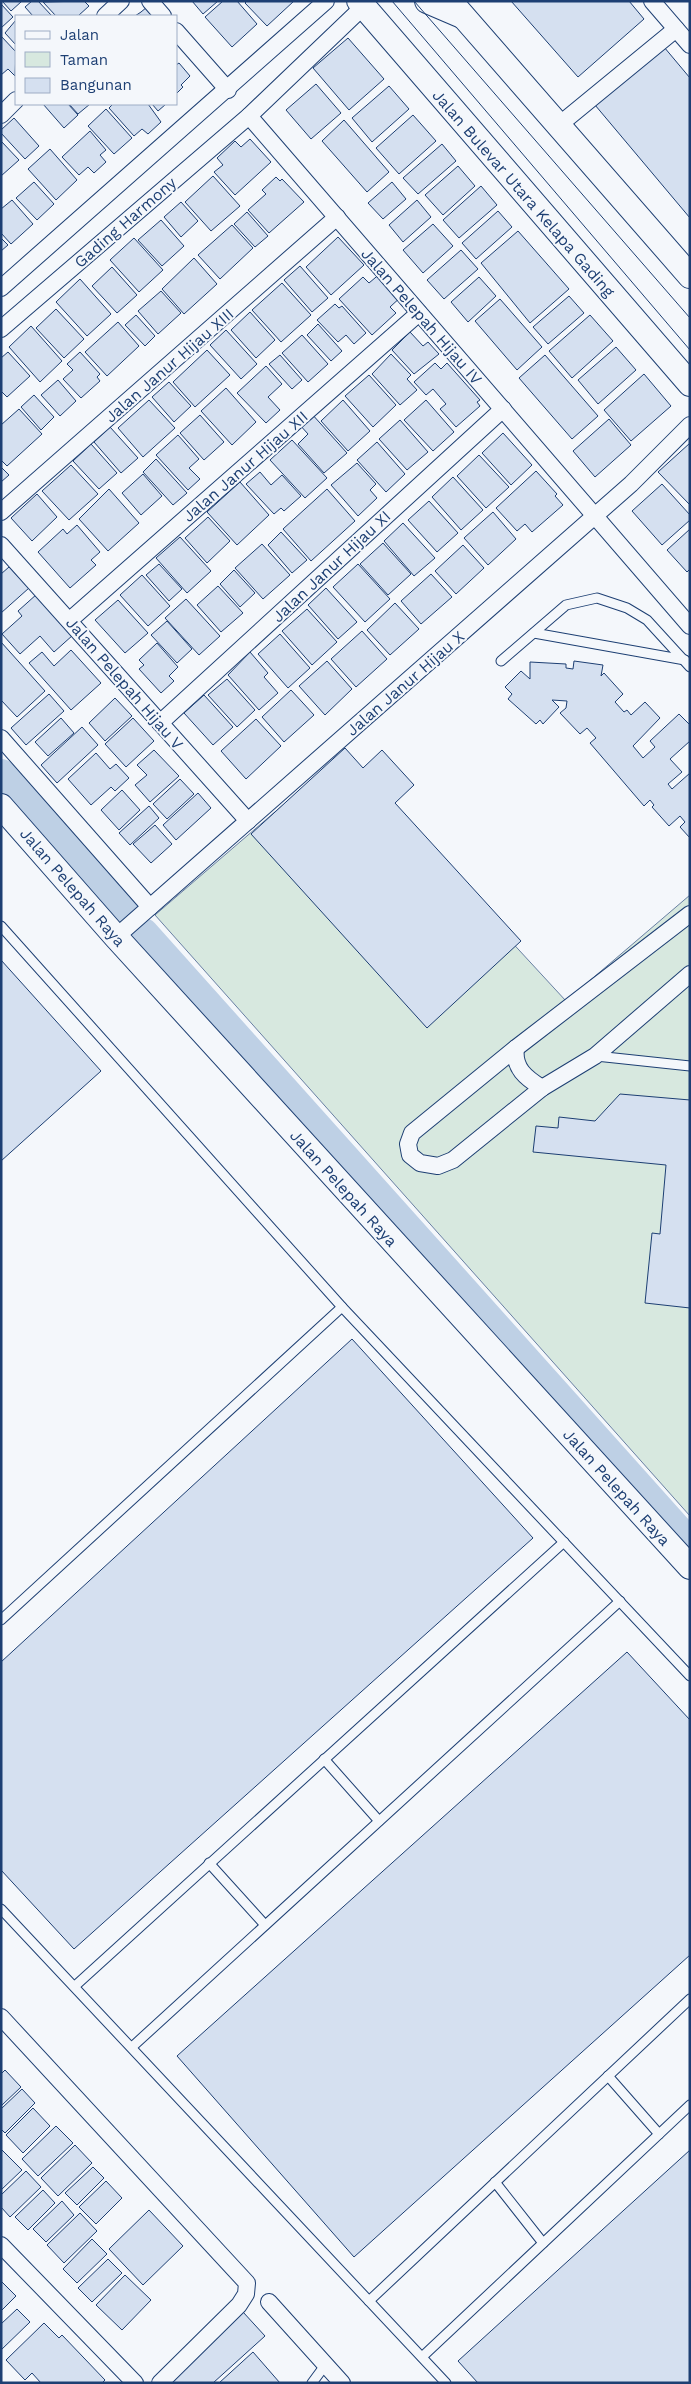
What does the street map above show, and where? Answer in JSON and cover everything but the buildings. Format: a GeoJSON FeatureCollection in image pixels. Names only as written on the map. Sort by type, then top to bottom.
{"type":"FeatureCollection","features":[{"type":"Feature","properties":{"kind":"street"},"geometry":{"type":"LineString","coordinates":[[106,15],[121,1]]}},
{"type":"Feature","properties":{"kind":"street"},"geometry":{"type":"LineString","coordinates":[[150,1],[163,15]]}},
{"type":"Feature","properties":{"kind":"street","name":"Gading Harmony"},"geometry":{"type":"LineString","coordinates":[[1,288],[228,90],[326,1]]}},
{"type":"Feature","properties":{"kind":"street"},"geometry":{"type":"LineString","coordinates":[[427,1],[456,8],[687,268]]}},
{"type":"Feature","properties":{"kind":"street"},"geometry":{"type":"LineString","coordinates":[[652,1],[690,46]]}},
{"type":"Feature","properties":{"kind":"street","name":"Gading Harmony"},"geometry":{"type":"LineString","coordinates":[[1,329],[249,116],[367,7]]}},
{"type":"Feature","properties":{"kind":"street","name":"Jalan Bulevar Utara Kelapa Gading"},"geometry":{"type":"LineString","coordinates":[[367,7],[690,384]]}},
{"type":"Feature","properties":{"kind":"street"},"geometry":{"type":"LineString","coordinates":[[559,125],[676,29]]}},
{"type":"Feature","properties":{"kind":"street"},"geometry":{"type":"LineString","coordinates":[[178,33],[228,90]]}},
{"type":"Feature","properties":{"kind":"street"},"geometry":{"type":"LineString","coordinates":[[1,115],[15,101]]}},
{"type":"Feature","properties":{"kind":"street","name":"Jalan Pelepah Hijau IV"},"geometry":{"type":"LineString","coordinates":[[249,116],[503,408],[593,517],[690,626]]}},
{"type":"Feature","properties":{"kind":"street","name":"Jalan Janur Hijau XIII"},"geometry":{"type":"LineString","coordinates":[[1,512],[336,217]]}},
{"type":"Feature","properties":{"kind":"street","name":"Jalan Janur Hijau XII"},"geometry":{"type":"LineString","coordinates":[[70,620],[419,313]]}},
{"type":"Feature","properties":{"kind":"street","name":"Jalan Janur Hijau XI"},"geometry":{"type":"LineString","coordinates":[[160,723],[503,408]]}},
{"type":"Feature","properties":{"kind":"street","name":"Jalan Janur Hijau X"},"geometry":{"type":"LineString","coordinates":[[116,938],[631,484],[690,425]]}},
{"type":"Feature","properties":{"kind":"street","name":"Jalan Pelepah Hijau V"},"geometry":{"type":"LineString","coordinates":[[1,544],[248,821]]}},
{"type":"Feature","properties":{"kind":"street"},"geometry":{"type":"LineString","coordinates":[[1,738],[143,913]]}},
{"type":"Feature","properties":{"kind":"street","name":"Jalan Pelepah Raya"},"geometry":{"type":"LineString","coordinates":[[1,806],[116,938],[690,1567]]}},
{"type":"Feature","properties":{"kind":"street"},"geometry":{"type":"LineString","coordinates":[[690,914],[516,1048],[412,1133],[408,1144],[410,1155],[420,1163],[431,1166],[438,1166],[453,1160],[542,1088],[594,1056],[690,974]]}},
{"type":"Feature","properties":{"kind":"street"},"geometry":{"type":"LineString","coordinates":[[516,1048],[514,1058],[521,1072],[542,1088]]}},
{"type":"Feature","properties":{"kind":"street"},"geometry":{"type":"LineString","coordinates":[[1,2017],[247,2283],[246,2294],[239,2305],[160,2383]]}},
{"type":"Feature","properties":{"kind":"street"},"geometry":{"type":"LineString","coordinates":[[1,2245],[131,2381]]}},
{"type":"Feature","properties":{"kind":"street"},"geometry":{"type":"LineString","coordinates":[[269,2302],[342,2383]]}},
{"type":"Feature","properties":{"kind":"lane"},"geometry":{"type":"LineString","coordinates":[[501,661],[566,605],[597,598],[627,608],[648,620],[687,664]]}},
{"type":"Feature","properties":{"kind":"lane"},"geometry":{"type":"LineString","coordinates":[[534,632],[687,664]]}},
{"type":"Feature","properties":{"kind":"lane"},"geometry":{"type":"LineString","coordinates":[[1,926],[342,1306],[690,1676]]}},
{"type":"Feature","properties":{"kind":"lane"},"geometry":{"type":"LineString","coordinates":[[594,1056],[690,1066]]}},
{"type":"Feature","properties":{"kind":"lane"},"geometry":{"type":"LineString","coordinates":[[1,1620],[342,1306]]}},
{"type":"Feature","properties":{"kind":"lane"},"geometry":{"type":"LineString","coordinates":[[74,1986],[564,1542]]}},
{"type":"Feature","properties":{"kind":"lane"},"geometry":{"type":"LineString","coordinates":[[132,2047],[620,1601]]}},
{"type":"Feature","properties":{"kind":"lane"},"geometry":{"type":"LineString","coordinates":[[324,1759],[379,1821]]}},
{"type":"Feature","properties":{"kind":"lane"},"geometry":{"type":"LineString","coordinates":[[209,1864],[265,1925]]}},
{"type":"Feature","properties":{"kind":"lane"},"geometry":{"type":"LineString","coordinates":[[1,1909],[446,2383]]}},
{"type":"Feature","properties":{"kind":"lane"},"geometry":{"type":"LineString","coordinates":[[369,2301],[690,1999]]}},
{"type":"Feature","properties":{"kind":"lane"},"geometry":{"type":"LineString","coordinates":[[608,2076],[659,2134]]}},
{"type":"Feature","properties":{"kind":"lane"},"geometry":{"type":"LineString","coordinates":[[422,2357],[690,2105]]}},
{"type":"Feature","properties":{"kind":"lane"},"geometry":{"type":"LineString","coordinates":[[496,2182],[543,2243]]}},
{"type":"Feature","properties":{"kind":"lane"},"geometry":{"type":"LineString","coordinates":[[312,2383],[326,2364]]}},
{"type":"Feature","properties":{"kind":"green space"},"geometry":{"type":"Polygon","coordinates":[[[340,756],[566,1001],[690,895],[690,1516],[155,915],[340,756]]]}},
{"type":"Feature","properties":{"kind":"waterway"},"geometry":{"type":"LineString","coordinates":[[1,775],[123,912]]}},
{"type":"Feature","properties":{"kind":"waterway"},"geometry":{"type":"LineString","coordinates":[[143,934],[690,1545]]}},
{"type":"Feature","properties":{"kind":"tram line"},"geometry":{"type":"LineString","coordinates":[[392,1],[690,350]]}},
{"type":"Feature","properties":{"kind":"tram line"},"geometry":{"type":"LineString","coordinates":[[414,1],[690,318]]}}]}
